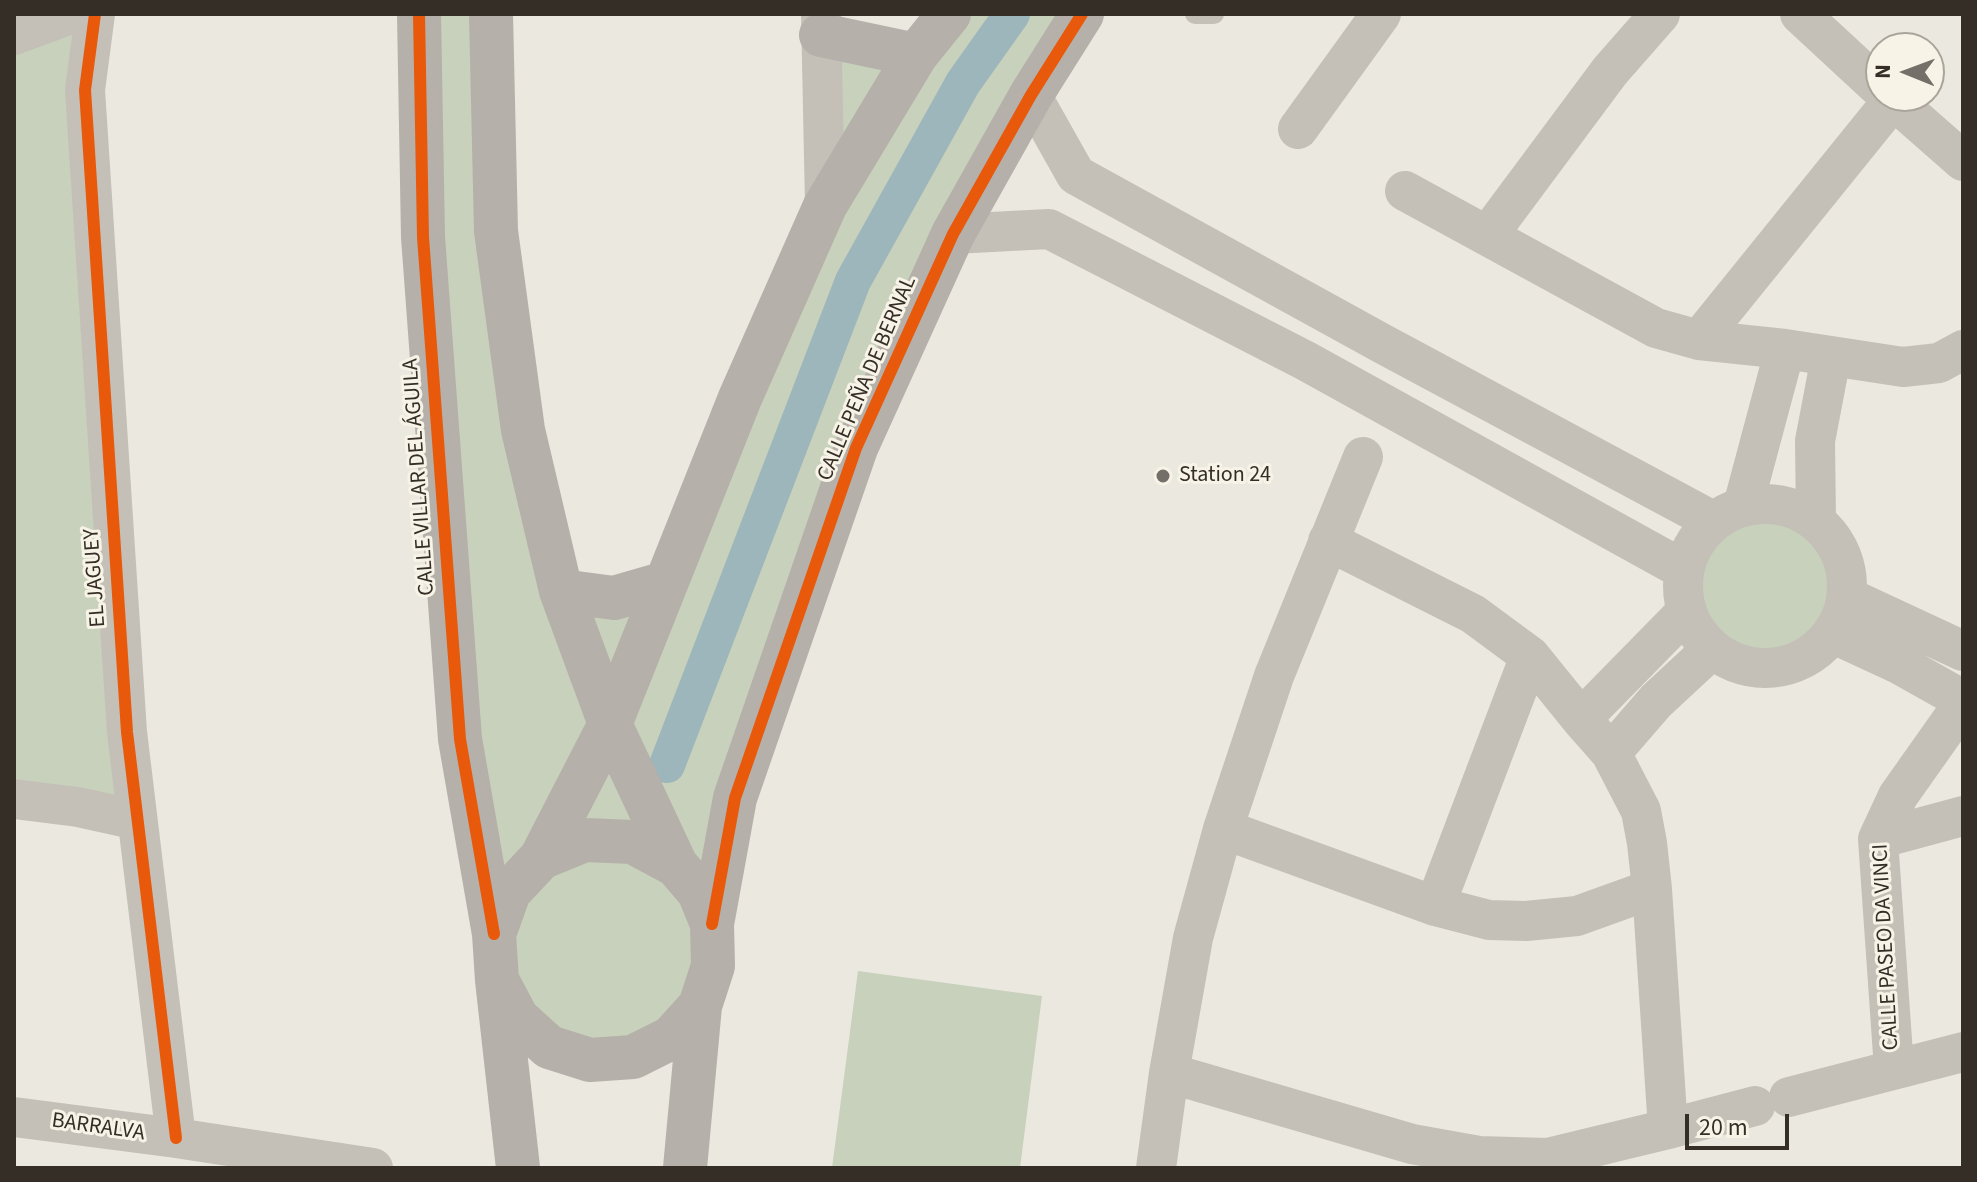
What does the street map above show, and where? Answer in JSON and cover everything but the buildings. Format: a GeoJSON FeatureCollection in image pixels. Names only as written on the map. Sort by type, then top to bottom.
{"type":"FeatureCollection","features":[{"type":"Feature","properties":{"kind":"street"},"geometry":{"type":"LineString","coordinates":[[14,35],[71,14]]}},
{"type":"Feature","properties":{"kind":"street","name":"EL JAGUEY"},"geometry":{"type":"LineString","coordinates":[[95,14],[85,90],[126,719],[176,1138]]}},
{"type":"Feature","properties":{"kind":"street","name":"CALLE VILLAR DEL ÁGUILA"},"geometry":{"type":"LineString","coordinates":[[419,14],[423,237],[460,739],[494,934]]}},
{"type":"Feature","properties":{"kind":"street"},"geometry":{"type":"LineString","coordinates":[[491,14],[496,231],[523,430],[561,591],[610,724],[676,865],[699,892],[712,924],[713,966],[700,1006],[685,1168]]}},
{"type":"Feature","properties":{"kind":"street"},"geometry":{"type":"LineString","coordinates":[[518,1168],[494,934],[509,892],[541,858],[610,724],[740,398],[825,206],[916,55],[949,14]]}},
{"type":"Feature","properties":{"kind":"street","name":"CALLE PEÑA DE BERNAL"},"geometry":{"type":"LineString","coordinates":[[712,924],[735,798],[856,448],[953,234],[1031,95],[1082,14]]}},
{"type":"Feature","properties":{"kind":"street"},"geometry":{"type":"LineString","coordinates":[[1298,129],[1381,14]]}},
{"type":"Feature","properties":{"kind":"street"},"geometry":{"type":"LineString","coordinates":[[1488,235],[1610,71],[1660,14]]}},
{"type":"Feature","properties":{"kind":"street"},"geometry":{"type":"LineString","coordinates":[[1800,14],[1865,75]]}},
{"type":"Feature","properties":{"kind":"street"},"geometry":{"type":"LineString","coordinates":[[825,206],[821,25],[916,55]]}},
{"type":"Feature","properties":{"kind":"street"},"geometry":{"type":"LineString","coordinates":[[1031,95],[1076,175],[1336,318],[1728,513]]}},
{"type":"Feature","properties":{"kind":"street"},"geometry":{"type":"LineString","coordinates":[[1699,340],[1874,112]]}},
{"type":"Feature","properties":{"kind":"street"},"geometry":{"type":"LineString","coordinates":[[1907,112],[1963,161]]}},
{"type":"Feature","properties":{"kind":"street"},"geometry":{"type":"LineString","coordinates":[[1405,191],[1656,328],[1699,340],[1903,367],[1939,363],[1963,350]]}},
{"type":"Feature","properties":{"kind":"street"},"geometry":{"type":"LineString","coordinates":[[953,234],[1049,229],[1306,361],[1684,570]]}},
{"type":"Feature","properties":{"kind":"street"},"geometry":{"type":"LineString","coordinates":[[1306,361],[1336,318]]}},
{"type":"Feature","properties":{"kind":"street"},"geometry":{"type":"LineString","coordinates":[[1728,513],[1785,349]]}},
{"type":"Feature","properties":{"kind":"street"},"geometry":{"type":"LineString","coordinates":[[1816,521],[1815,441],[1831,357]]}},
{"type":"Feature","properties":{"kind":"street"},"geometry":{"type":"LineString","coordinates":[[1156,1168],[1193,938],[1223,829],[1274,676],[1363,457]]}},
{"type":"Feature","properties":{"kind":"street"},"geometry":{"type":"LineString","coordinates":[[1769,503],[1793,508],[1816,521],[1831,536],[1841,554],[1847,576],[1840,615],[1813,653],[1789,665],[1762,668],[1735,663],[1712,649],[1693,626],[1683,591],[1684,570],[1694,543],[1728,513],[1769,503]]}},
{"type":"Feature","properties":{"kind":"street"},"geometry":{"type":"LineString","coordinates":[[1328,541],[1473,614],[1530,656],[1611,753],[1641,811],[1647,843],[1668,1129]]}},
{"type":"Feature","properties":{"kind":"street"},"geometry":{"type":"LineString","coordinates":[[561,591],[614,598],[666,583]]}},
{"type":"Feature","properties":{"kind":"street"},"geometry":{"type":"LineString","coordinates":[[1581,719],[1687,611]]}},
{"type":"Feature","properties":{"kind":"street"},"geometry":{"type":"LineString","coordinates":[[1840,615],[1963,651]]}},
{"type":"Feature","properties":{"kind":"street"},"geometry":{"type":"LineString","coordinates":[[1840,615],[1899,664],[1963,702]]}},
{"type":"Feature","properties":{"kind":"street"},"geometry":{"type":"LineString","coordinates":[[1611,753],[1656,701],[1712,649]]}},
{"type":"Feature","properties":{"kind":"street"},"geometry":{"type":"LineString","coordinates":[[1435,906],[1530,656]]}},
{"type":"Feature","properties":{"kind":"street","name":"CALLE PASEO DA VINCI"},"geometry":{"type":"LineString","coordinates":[[1894,1069],[1878,839],[1898,796],[1963,702]]}},
{"type":"Feature","properties":{"kind":"street"},"geometry":{"type":"LineString","coordinates":[[14,799],[78,807],[137,820]]}},
{"type":"Feature","properties":{"kind":"street"},"geometry":{"type":"LineString","coordinates":[[1878,839],[1963,816]]}},
{"type":"Feature","properties":{"kind":"street"},"geometry":{"type":"LineString","coordinates":[[1223,829],[1435,906],[1489,920],[1526,921],[1577,916],[1652,889]]}},
{"type":"Feature","properties":{"kind":"street"},"geometry":{"type":"LineString","coordinates":[[541,858],[585,840],[633,842],[676,865]]}},
{"type":"Feature","properties":{"kind":"street"},"geometry":{"type":"LineString","coordinates":[[497,980],[517,1018],[549,1047],[590,1060],[633,1057],[671,1038],[700,1006]]}},
{"type":"Feature","properties":{"kind":"street","name":"CALLE PASEO DA VINCI"},"geometry":{"type":"LineString","coordinates":[[1169,1073],[1412,1144],[1479,1156],[1548,1158],[1963,1052]]}},
{"type":"Feature","properties":{"kind":"street","name":"BARRALVA"},"geometry":{"type":"LineString","coordinates":[[14,1117],[373,1168]]}},
{"type":"Feature","properties":{"kind":"lane"},"geometry":{"type":"LineString","coordinates":[[1195,14],[1214,14]]}},
{"type":"Feature","properties":{"kind":"green space"},"geometry":{"type":"Polygon","coordinates":[[[71,14],[137,820],[14,799],[14,35],[71,14]]]}},
{"type":"Feature","properties":{"kind":"green space"},"geometry":{"type":"Polygon","coordinates":[[[419,14],[491,14],[561,591],[666,583],[825,206],[821,35],[916,55],[949,14],[1082,14],[953,234],[735,798],[700,1006],[590,1060],[497,980],[419,14]]]}},
{"type":"Feature","properties":{"kind":"green space"},"geometry":{"type":"Polygon","coordinates":[[[1765,504],[1796,510],[1823,528],[1841,555],[1847,586],[1841,617],[1823,644],[1796,662],[1765,668],[1734,662],[1707,644],[1689,617],[1683,586],[1689,555],[1707,528],[1734,510],[1765,504]]]}},
{"type":"Feature","properties":{"kind":"green space"},"geometry":{"type":"Polygon","coordinates":[[[858,971],[1042,996],[1020,1168],[832,1168],[858,971]]]}},
{"type":"Feature","properties":{"kind":"waterway"},"geometry":{"type":"LineString","coordinates":[[667,765],[853,281],[963,83],[1012,14]]}},
{"type":"Feature","properties":{"kind":"cycle path"},"geometry":{"type":"LineString","coordinates":[[95,14],[85,90],[127,732],[176,1138]]}},
{"type":"Feature","properties":{"kind":"cycle path"},"geometry":{"type":"LineString","coordinates":[[419,14],[423,237],[460,739],[494,934]]}},
{"type":"Feature","properties":{"kind":"cycle path"},"geometry":{"type":"LineString","coordinates":[[712,924],[735,798],[856,448],[953,234],[1031,95],[1082,14]]}},
{"type":"Feature","properties":{"kind":"place","name":"Station 24"},"geometry":{"type":"Point","coordinates":[1163,476]}}]}
